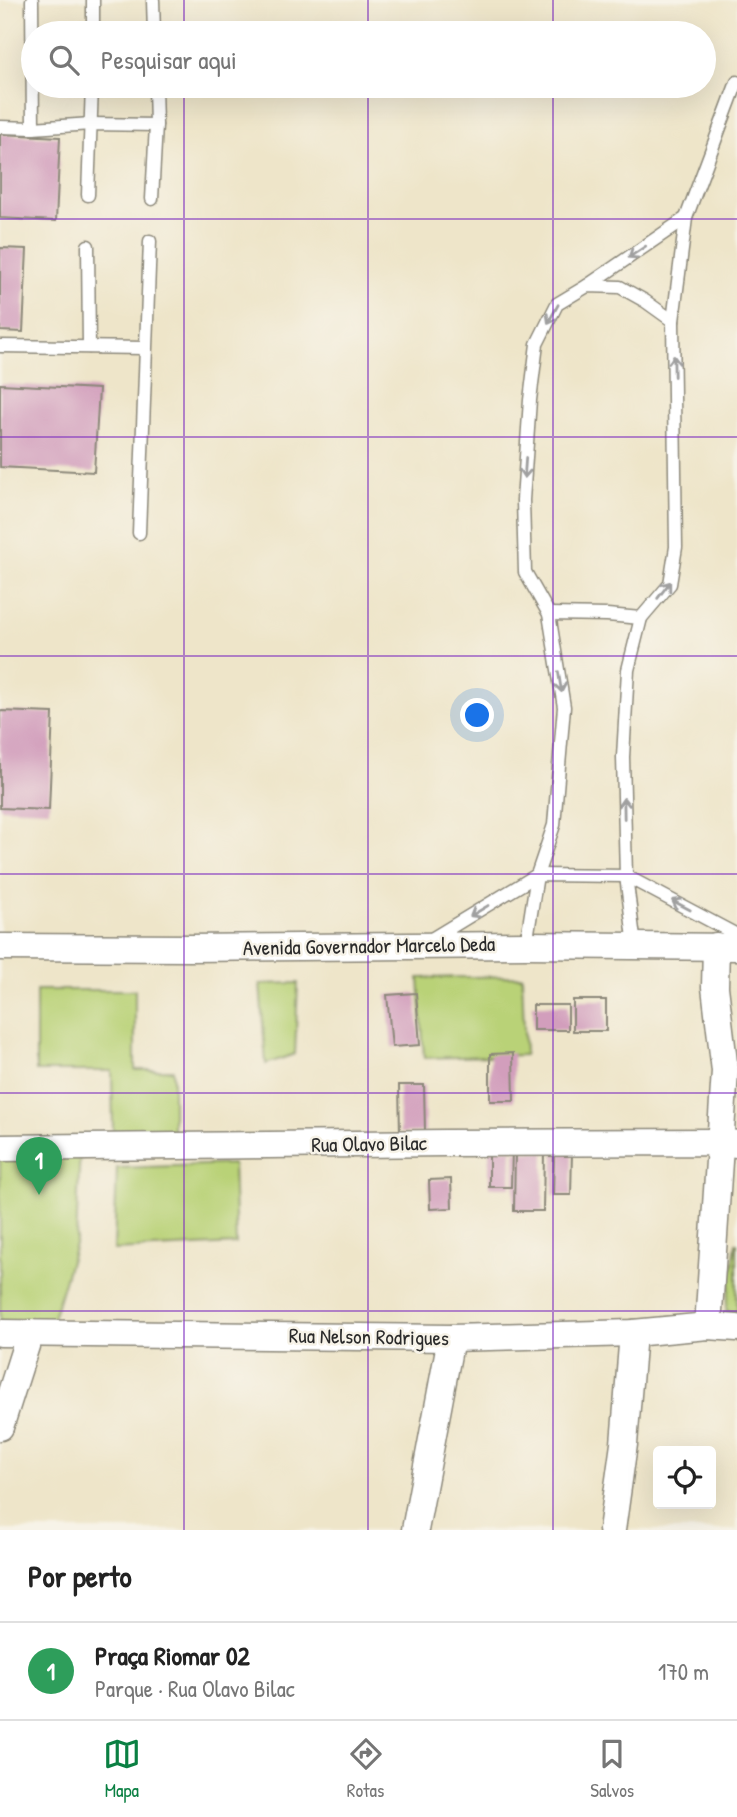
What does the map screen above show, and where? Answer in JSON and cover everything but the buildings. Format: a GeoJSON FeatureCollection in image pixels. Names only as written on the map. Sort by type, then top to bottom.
{"type":"FeatureCollection","features":[{"type":"Feature","properties":{"kind":"street","name":"Avenida Governador Marcelo Deda"},"geometry":{"type":"LineString","coordinates":[[0,947],[635,946],[730,943]]}},
{"type":"Feature","properties":{"kind":"street"},"geometry":{"type":"LineString","coordinates":[[708,1325],[728,1143],[725,1071],[715,987],[730,943]]}},
{"type":"Feature","properties":{"kind":"street","name":"Rua Olavo Bilac"},"geometry":{"type":"LineString","coordinates":[[0,1148],[728,1143]]}},
{"type":"Feature","properties":{"kind":"street","name":"Rua Nelson Rodrigues"},"geometry":{"type":"LineString","coordinates":[[0,1333],[451,1338],[634,1333],[708,1325],[737,1328]]}},
{"type":"Feature","properties":{"kind":"street"},"geometry":{"type":"LineString","coordinates":[[0,1427],[30,1333]]}},
{"type":"Feature","properties":{"kind":"street"},"geometry":{"type":"LineString","coordinates":[[612,1530],[624,1444],[634,1333]]}},
{"type":"Feature","properties":{"kind":"street"},"geometry":{"type":"LineString","coordinates":[[415,1530],[451,1338]]}},
{"type":"Feature","properties":{"kind":"lane"},"geometry":{"type":"LineString","coordinates":[[32,0],[32,21]]}},
{"type":"Feature","properties":{"kind":"lane"},"geometry":{"type":"LineString","coordinates":[[93,0],[93,21]]}},
{"type":"Feature","properties":{"kind":"lane"},"geometry":{"type":"LineString","coordinates":[[153,0],[154,21]]}},
{"type":"Feature","properties":{"kind":"lane"},"geometry":{"type":"LineString","coordinates":[[635,946],[625,876],[623,757],[628,670],[641,618],[670,584],[676,547],[673,321],[686,218],[737,82]]}},
{"type":"Feature","properties":{"kind":"lane"},"geometry":{"type":"LineString","coordinates":[[33,98],[33,128]]}},
{"type":"Feature","properties":{"kind":"lane"},"geometry":{"type":"LineString","coordinates":[[88,195],[92,98]]}},
{"type":"Feature","properties":{"kind":"lane"},"geometry":{"type":"LineString","coordinates":[[152,199],[155,98]]}},
{"type":"Feature","properties":{"kind":"lane"},"geometry":{"type":"LineString","coordinates":[[0,127],[156,125]]}},
{"type":"Feature","properties":{"kind":"lane"},"geometry":{"type":"LineString","coordinates":[[526,945],[537,875],[554,825],[564,707],[549,614],[525,572],[523,500],[537,344],[557,304],[686,218]]}},
{"type":"Feature","properties":{"kind":"lane"},"geometry":{"type":"LineString","coordinates":[[139,533],[150,242]]}},
{"type":"Feature","properties":{"kind":"lane"},"geometry":{"type":"LineString","coordinates":[[88,246],[89,347]]}},
{"type":"Feature","properties":{"kind":"lane"},"geometry":{"type":"LineString","coordinates":[[587,286],[620,287],[673,321]]}},
{"type":"Feature","properties":{"kind":"lane"},"geometry":{"type":"LineString","coordinates":[[0,346],[145,348]]}},
{"type":"Feature","properties":{"kind":"lane"},"geometry":{"type":"LineString","coordinates":[[549,614],[641,618]]}},
{"type":"Feature","properties":{"kind":"lane"},"geometry":{"type":"LineString","coordinates":[[421,946],[537,875],[625,876],[730,943]]}},
{"type":"Feature","properties":{"kind":"green space"},"geometry":{"type":"Polygon","coordinates":[[[522,976],[525,1055],[424,1058],[419,978],[522,976]]]}},
{"type":"Feature","properties":{"kind":"green space"},"geometry":{"type":"Polygon","coordinates":[[[298,983],[295,1054],[266,1064],[260,984],[298,983]]]}},
{"type":"Feature","properties":{"kind":"green space"},"geometry":{"type":"Polygon","coordinates":[[[36,990],[135,990],[135,1070],[173,1070],[173,1132],[113,1133],[112,1071],[36,1071],[36,990]]]}},
{"type":"Feature","properties":{"kind":"green space"},"geometry":{"type":"Polygon","coordinates":[[[80,1147],[76,1241],[49,1332],[0,1333],[0,1148],[80,1147]]]}},
{"type":"Feature","properties":{"kind":"green space"},"geometry":{"type":"Polygon","coordinates":[[[233,1164],[236,1244],[114,1250],[117,1168],[233,1164]]]}},
{"type":"Feature","properties":{"kind":"green space"},"geometry":{"type":"Polygon","coordinates":[[[737,1243],[737,1312],[726,1311],[737,1243]]]}},
{"type":"Feature","properties":{"kind":"place","name":"Praça Riomar 02"},"geometry":{"type":"Point","coordinates":[39,1195]}}]}
